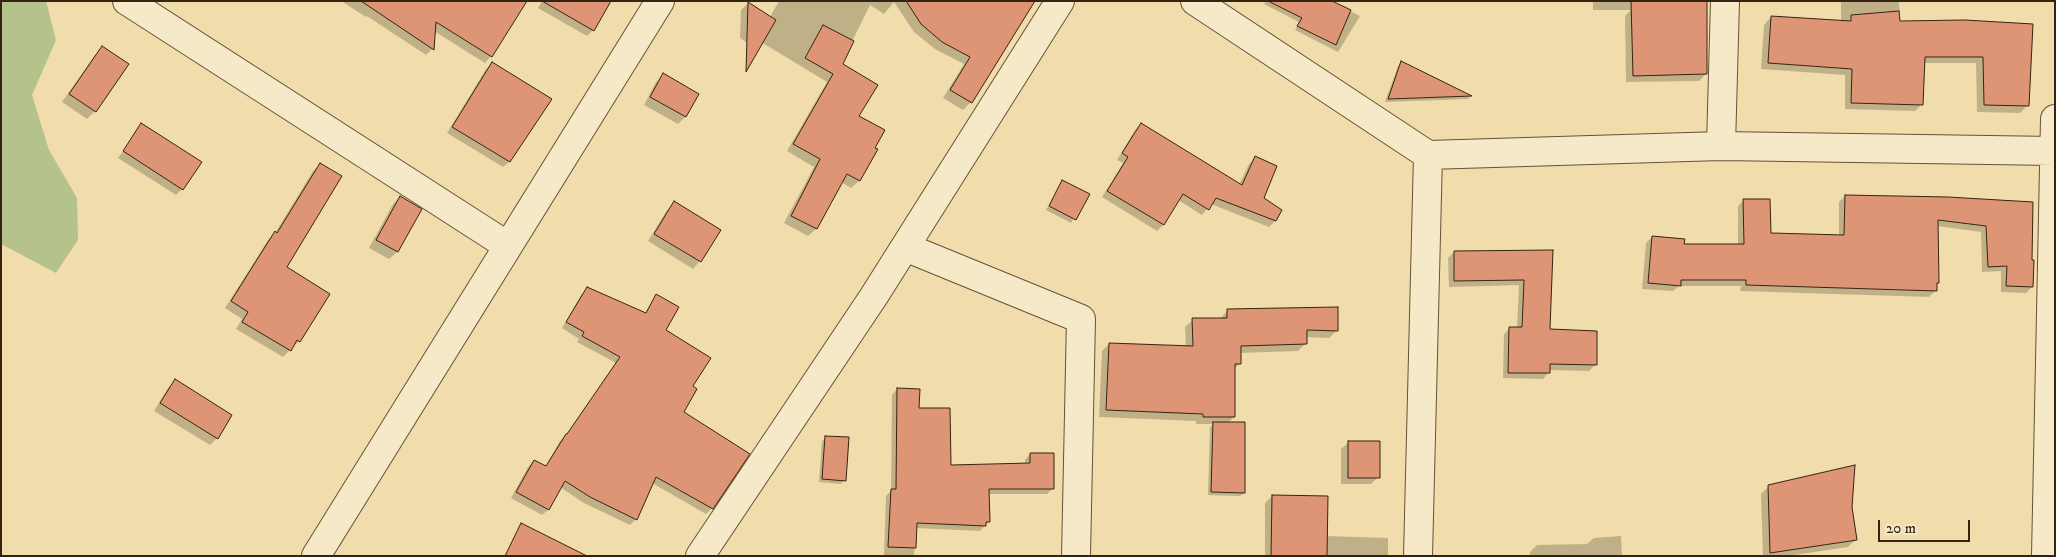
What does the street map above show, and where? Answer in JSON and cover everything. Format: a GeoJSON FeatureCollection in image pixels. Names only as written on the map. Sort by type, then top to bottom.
{"type":"FeatureCollection","features":[{"type":"Feature","properties":{"kind":"street"},"geometry":{"type":"LineString","coordinates":[[127,1],[508,246]]}},
{"type":"Feature","properties":{"kind":"street"},"geometry":{"type":"LineString","coordinates":[[316,556],[660,1]]}},
{"type":"Feature","properties":{"kind":"street"},"geometry":{"type":"LineString","coordinates":[[700,556],[874,296],[1060,1]]}},
{"type":"Feature","properties":{"kind":"street"},"geometry":{"type":"LineString","coordinates":[[1195,1],[1428,155],[1721,146],[2054,151]]}},
{"type":"Feature","properties":{"kind":"street"},"geometry":{"type":"LineString","coordinates":[[1721,146],[1725,1]]}},
{"type":"Feature","properties":{"kind":"street"},"geometry":{"type":"LineString","coordinates":[[2046,556],[2055,120]]}},
{"type":"Feature","properties":{"kind":"street"},"geometry":{"type":"LineString","coordinates":[[1418,556],[1428,155]]}},
{"type":"Feature","properties":{"kind":"street"},"geometry":{"type":"LineString","coordinates":[[905,247],[1081,319],[1076,556]]}},
{"type":"Feature","properties":{"kind":"green space"},"geometry":{"type":"Polygon","coordinates":[[[1,1],[46,1],[56,40],[32,95],[49,150],[77,198],[78,240],[56,273],[1,244],[1,1]]]}},
{"type":"Feature","properties":{"kind":"building"},"geometry":{"type":"Polygon","coordinates":[[[361,1],[527,1],[492,57],[436,22],[434,50],[361,1]]]}},
{"type":"Feature","properties":{"kind":"building"},"geometry":{"type":"Polygon","coordinates":[[[542,1],[611,1],[594,31],[542,1]]]}},
{"type":"Feature","properties":{"kind":"building"},"geometry":{"type":"Polygon","coordinates":[[[906,1],[1035,1],[972,103],[950,90],[970,57],[942,42],[921,24],[906,1]]]}},
{"type":"Feature","properties":{"kind":"building"},"geometry":{"type":"Polygon","coordinates":[[[1268,1],[1332,1],[1351,10],[1336,45],[1297,26],[1302,18],[1268,1]]]}},
{"type":"Feature","properties":{"kind":"building"},"geometry":{"type":"Polygon","coordinates":[[[1631,1],[1707,1],[1707,74],[1633,76],[1631,1]]]}},
{"type":"Feature","properties":{"kind":"building"},"geometry":{"type":"Polygon","coordinates":[[[748,2],[776,20],[746,72],[748,2]]]}},
{"type":"Feature","properties":{"kind":"building"},"geometry":{"type":"Polygon","coordinates":[[[1899,11],[1900,21],[1965,20],[2033,24],[2029,106],[1984,105],[1983,57],[1925,57],[1923,105],[1851,103],[1852,69],[1768,63],[1771,16],[1851,21],[1851,15],[1899,11]]]}},
{"type":"Feature","properties":{"kind":"building"},"geometry":{"type":"Polygon","coordinates":[[[823,25],[854,41],[843,64],[878,85],[859,116],[885,130],[875,148],[878,149],[860,181],[847,174],[817,229],[791,216],[820,159],[793,144],[833,74],[805,58],[823,25]]]}},
{"type":"Feature","properties":{"kind":"building"},"geometry":{"type":"Polygon","coordinates":[[[102,46],[129,64],[96,112],[69,94],[102,46]]]}},
{"type":"Feature","properties":{"kind":"building"},"geometry":{"type":"Polygon","coordinates":[[[1401,61],[1472,96],[1388,99],[1401,61]]]}},
{"type":"Feature","properties":{"kind":"building"},"geometry":{"type":"Polygon","coordinates":[[[492,62],[552,99],[510,162],[452,127],[492,62]]]}},
{"type":"Feature","properties":{"kind":"building"},"geometry":{"type":"Polygon","coordinates":[[[663,73],[699,94],[686,117],[650,97],[663,73]]]}},
{"type":"Feature","properties":{"kind":"building"},"geometry":{"type":"Polygon","coordinates":[[[141,123],[202,162],[183,190],[123,151],[141,123]]]}},
{"type":"Feature","properties":{"kind":"building"},"geometry":{"type":"Polygon","coordinates":[[[1141,123],[1242,185],[1255,156],[1277,166],[1264,198],[1282,210],[1276,221],[1216,198],[1209,210],[1183,194],[1164,225],[1107,191],[1128,157],[1122,153],[1141,123]]]}},
{"type":"Feature","properties":{"kind":"building"},"geometry":{"type":"Polygon","coordinates":[[[320,163],[342,176],[287,267],[330,294],[300,342],[297,340],[291,351],[242,322],[248,312],[231,301],[275,231],[277,233],[320,163]]]}},
{"type":"Feature","properties":{"kind":"building"},"geometry":{"type":"Polygon","coordinates":[[[1062,180],[1090,194],[1076,220],[1049,206],[1062,180]]]}},
{"type":"Feature","properties":{"kind":"building"},"geometry":{"type":"Polygon","coordinates":[[[1845,195],[1948,197],[2033,202],[2033,287],[2006,286],[2007,266],[1988,267],[1986,226],[1938,220],[1939,283],[1937,283],[1937,291],[1746,285],[1746,280],[1681,280],[1681,286],[1648,283],[1652,236],[1685,239],[1684,244],[1744,244],[1743,199],[1770,199],[1771,233],[1844,235],[1845,195]]]}},
{"type":"Feature","properties":{"kind":"building"},"geometry":{"type":"Polygon","coordinates":[[[400,196],[422,209],[398,252],[376,240],[400,196]]]}},
{"type":"Feature","properties":{"kind":"building"},"geometry":{"type":"Polygon","coordinates":[[[674,201],[721,230],[701,262],[654,234],[674,201]]]}},
{"type":"Feature","properties":{"kind":"building"},"geometry":{"type":"Polygon","coordinates":[[[1553,250],[1550,329],[1597,331],[1597,365],[1550,364],[1550,373],[1508,373],[1509,327],[1522,327],[1524,280],[1454,281],[1454,251],[1553,250]]]}},
{"type":"Feature","properties":{"kind":"building"},"geometry":{"type":"Polygon","coordinates":[[[587,287],[646,313],[656,294],[679,307],[666,330],[711,358],[693,386],[697,389],[684,412],[750,454],[713,509],[656,477],[637,520],[590,497],[565,481],[549,510],[516,492],[534,460],[546,466],[620,357],[582,336],[584,332],[566,322],[587,287]]]}},
{"type":"Feature","properties":{"kind":"building"},"geometry":{"type":"Polygon","coordinates":[[[1338,307],[1338,331],[1307,330],[1307,344],[1241,346],[1241,364],[1235,364],[1235,417],[1203,417],[1203,414],[1106,410],[1109,343],[1193,346],[1192,318],[1227,318],[1227,309],[1338,307]]]}},
{"type":"Feature","properties":{"kind":"building"},"geometry":{"type":"Polygon","coordinates":[[[175,379],[232,415],[218,439],[160,403],[175,379]]]}},
{"type":"Feature","properties":{"kind":"building"},"geometry":{"type":"Polygon","coordinates":[[[897,388],[920,389],[919,408],[950,408],[951,465],[1030,463],[1030,453],[1054,453],[1054,489],[989,489],[990,522],[986,522],[986,526],[917,523],[916,548],[888,547],[891,489],[896,489],[897,388]]]}},
{"type":"Feature","properties":{"kind":"building"},"geometry":{"type":"Polygon","coordinates":[[[1213,422],[1245,422],[1245,493],[1211,492],[1213,422]]]}},
{"type":"Feature","properties":{"kind":"building"},"geometry":{"type":"Polygon","coordinates":[[[825,436],[849,437],[846,481],[822,479],[825,436]]]}},
{"type":"Feature","properties":{"kind":"building"},"geometry":{"type":"Polygon","coordinates":[[[1348,441],[1380,441],[1380,478],[1348,478],[1348,441]]]}},
{"type":"Feature","properties":{"kind":"building"},"geometry":{"type":"Polygon","coordinates":[[[1855,465],[1852,507],[1857,540],[1770,553],[1768,485],[1855,465]]]}},
{"type":"Feature","properties":{"kind":"building"},"geometry":{"type":"Polygon","coordinates":[[[1272,495],[1328,496],[1327,556],[1271,556],[1272,495]]]}},
{"type":"Feature","properties":{"kind":"building"},"geometry":{"type":"Polygon","coordinates":[[[521,523],[587,556],[505,556],[521,523]]]}}]}
